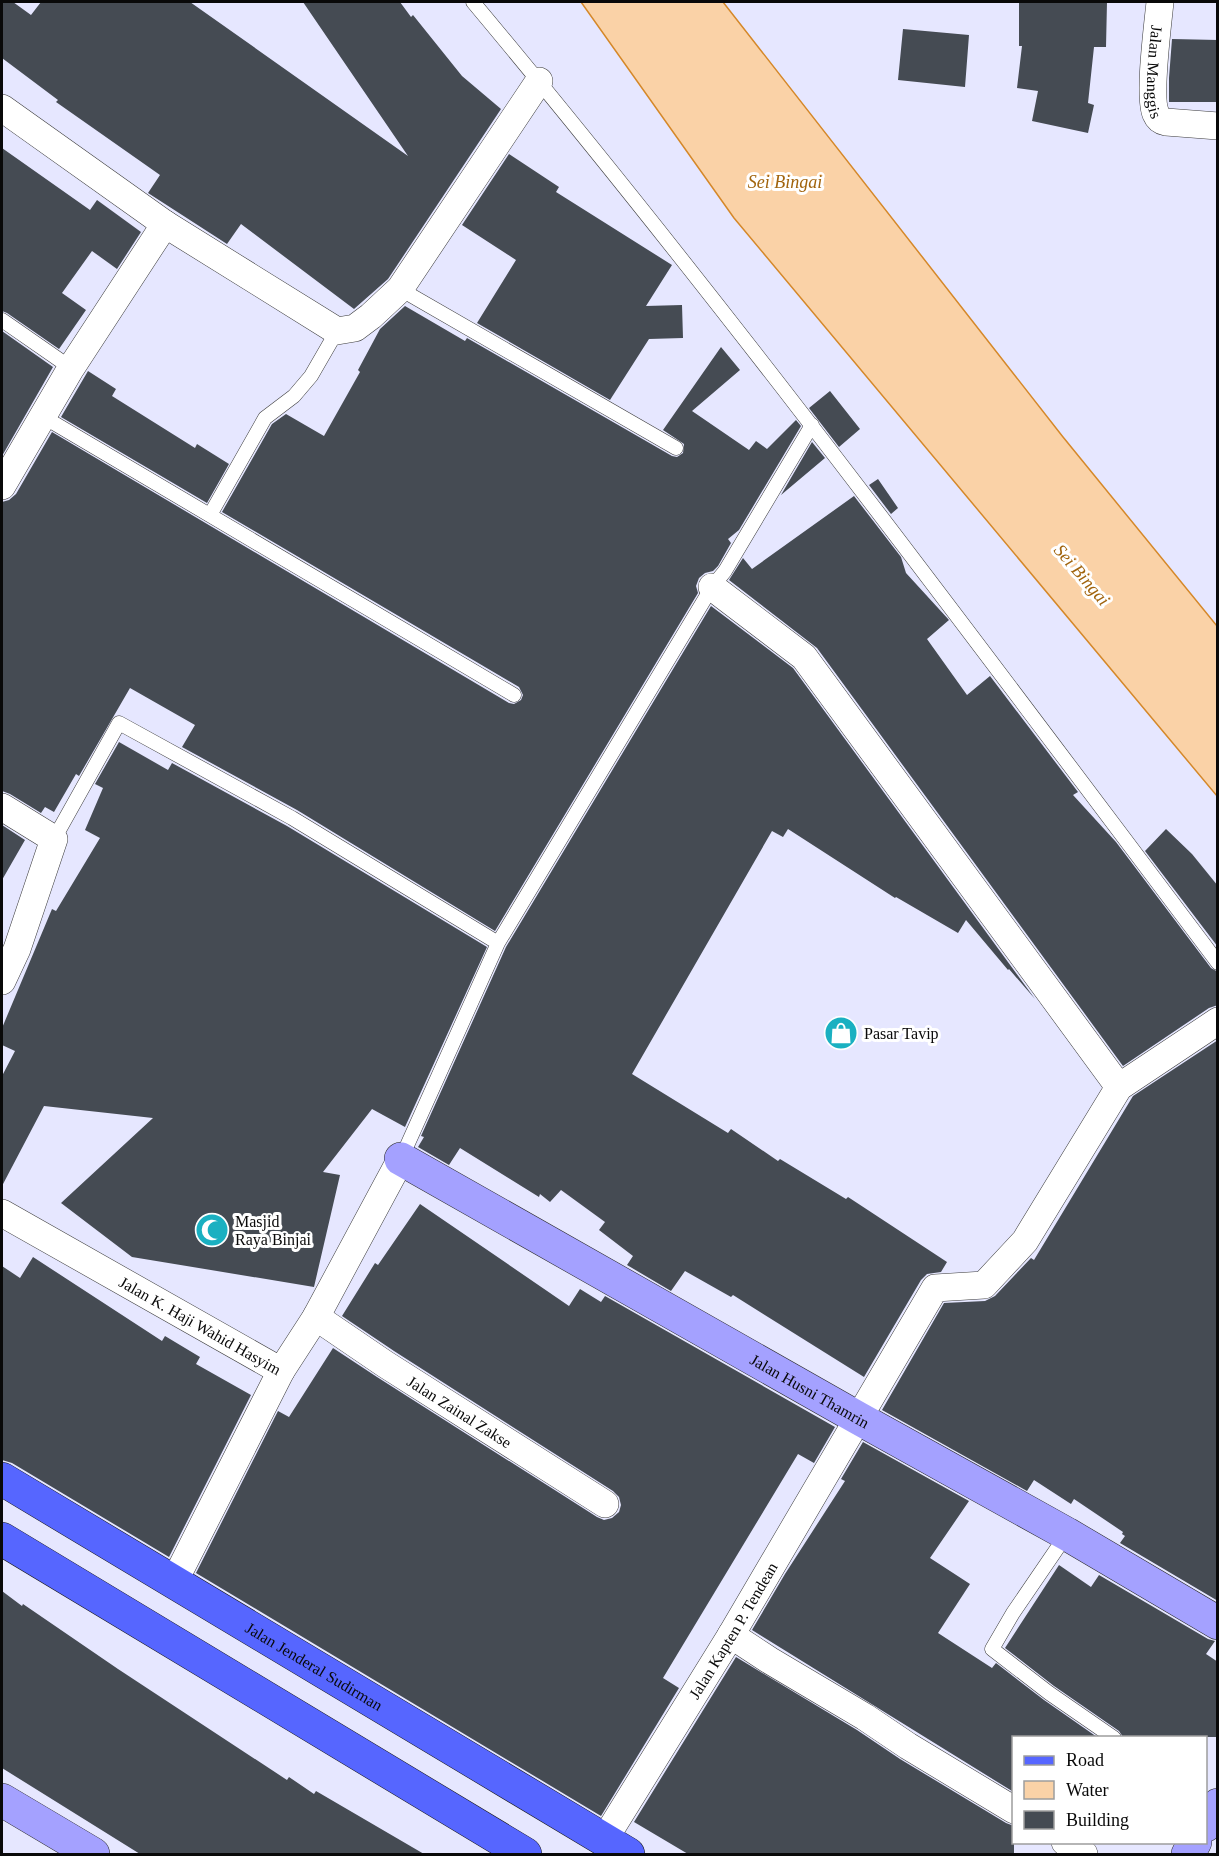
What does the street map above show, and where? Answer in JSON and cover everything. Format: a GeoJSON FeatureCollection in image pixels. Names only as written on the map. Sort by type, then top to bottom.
{"type":"FeatureCollection","features":[{"type":"Feature","properties":{"kind":"main road","name":"Jalan Jenderal Sudirman"},"geometry":{"type":"LineString","coordinates":[[2,1479],[616,1847]]}},
{"type":"Feature","properties":{"kind":"main road"},"geometry":{"type":"LineString","coordinates":[[2,1539],[525,1854]]}},
{"type":"Feature","properties":{"kind":"main road"},"geometry":{"type":"LineString","coordinates":[[236,1680],[265,1636]]}},
{"type":"Feature","properties":{"kind":"street","name":"Jalan Manggis"},"geometry":{"type":"LineString","coordinates":[[1160,2],[1153,98],[1156,115],[1160,120],[1166,122],[1218,126]]}},
{"type":"Feature","properties":{"kind":"street"},"geometry":{"type":"LineString","coordinates":[[2,108],[165,224],[338,331],[355,328],[400,289],[539,81]]}},
{"type":"Feature","properties":{"kind":"street"},"geometry":{"type":"LineString","coordinates":[[2,486],[71,368],[165,224]]}},
{"type":"Feature","properties":{"kind":"street"},"geometry":{"type":"LineString","coordinates":[[712,587],[804,657],[1119,1087],[1218,1021]]}},
{"type":"Feature","properties":{"kind":"street"},"geometry":{"type":"LineString","coordinates":[[2,807],[54,839],[17,949],[2,981]]}},
{"type":"Feature","properties":{"kind":"street","name":"Jalan Kapten P. Tendean"},"geometry":{"type":"LineString","coordinates":[[616,1847],[731,1635],[935,1288],[984,1285],[1025,1241],[1119,1087]]}},
{"type":"Feature","properties":{"kind":"street","name":"Jalan K. Haji Wahid Hasyim"},"geometry":{"type":"LineString","coordinates":[[2,1213],[281,1371],[316,1317],[401,1159]]}},
{"type":"Feature","properties":{"kind":"street","name":"Jalan Husni Thamrin"},"geometry":{"type":"LineString","coordinates":[[401,1159],[1067,1534],[1218,1623]]}},
{"type":"Feature","properties":{"kind":"street","name":"Jalan Zainal Zakse"},"geometry":{"type":"LineString","coordinates":[[316,1317],[385,1364],[605,1504]]}},
{"type":"Feature","properties":{"kind":"street"},"geometry":{"type":"LineString","coordinates":[[174,1582],[281,1371]]}},
{"type":"Feature","properties":{"kind":"street"},"geometry":{"type":"LineString","coordinates":[[731,1635],[1012,1809]]}},
{"type":"Feature","properties":{"kind":"street"},"geometry":{"type":"LineString","coordinates":[[2,1800],[93,1854]]}},
{"type":"Feature","properties":{"kind":"street"},"geometry":{"type":"LineString","coordinates":[[1207,1824],[1218,1804]]}},
{"type":"Feature","properties":{"kind":"street"},"geometry":{"type":"LineString","coordinates":[[1068,1844],[1084,1854]]}},
{"type":"Feature","properties":{"kind":"lane"},"geometry":{"type":"LineString","coordinates":[[473,2],[539,81],[812,425],[1218,963]]}},
{"type":"Feature","properties":{"kind":"lane"},"geometry":{"type":"LineString","coordinates":[[400,289],[676,448]]}},
{"type":"Feature","properties":{"kind":"lane"},"geometry":{"type":"LineString","coordinates":[[2,320],[71,368]]}},
{"type":"Feature","properties":{"kind":"lane"},"geometry":{"type":"LineString","coordinates":[[210,516],[265,418],[294,396],[311,376],[338,331]]}},
{"type":"Feature","properties":{"kind":"lane"},"geometry":{"type":"LineString","coordinates":[[42,416],[514,694]]}},
{"type":"Feature","properties":{"kind":"lane"},"geometry":{"type":"LineString","coordinates":[[401,1159],[498,943],[812,425]]}},
{"type":"Feature","properties":{"kind":"lane"},"geometry":{"type":"LineString","coordinates":[[54,839],[119,723],[292,818],[498,943]]}},
{"type":"Feature","properties":{"kind":"lane"},"geometry":{"type":"LineString","coordinates":[[1067,1534],[992,1649],[1049,1693],[1113,1736]]}},
{"type":"Feature","properties":{"kind":"water","name":"Sei Bingai"},"geometry":{"type":"Polygon","coordinates":[[[581,2],[723,2],[1063,437],[1217,626],[1217,796],[734,218],[581,2]]]}},
{"type":"Feature","properties":{"kind":"building"},"geometry":{"type":"Polygon","coordinates":[[[2,2],[13,2],[31,15],[41,2],[190,2],[408,156],[303,2],[400,2],[462,76],[501,109],[388,279],[354,309],[241,224],[227,244],[148,193],[160,175],[56,102],[58,100],[2,58],[2,2]]]}},
{"type":"Feature","properties":{"kind":"building"},"geometry":{"type":"Polygon","coordinates":[[[1019,2],[1107,2],[1106,47],[1094,47],[1088,103],[1094,105],[1088,133],[1032,121],[1038,91],[1017,88],[1022,46],[1019,46],[1019,2]]]}},
{"type":"Feature","properties":{"kind":"building"},"geometry":{"type":"Polygon","coordinates":[[[903,29],[969,35],[965,87],[898,80],[903,29]]]}},
{"type":"Feature","properties":{"kind":"building"},"geometry":{"type":"Polygon","coordinates":[[[1172,39],[1218,40],[1218,102],[1169,102],[1172,39]]]}},
{"type":"Feature","properties":{"kind":"building"},"geometry":{"type":"Polygon","coordinates":[[[2,148],[90,210],[97,200],[141,232],[117,269],[92,251],[62,293],[86,310],[59,349],[2,311],[2,148]]]}},
{"type":"Feature","properties":{"kind":"building"},"geometry":{"type":"Polygon","coordinates":[[[509,154],[559,187],[556,192],[672,265],[646,306],[682,305],[683,338],[649,339],[610,400],[477,323],[516,260],[462,225],[509,154]]]}},
{"type":"Feature","properties":{"kind":"building"},"geometry":{"type":"Polygon","coordinates":[[[405,306],[465,341],[467,338],[672,456],[677,457],[683,453],[684,444],[663,430],[721,347],[740,370],[692,411],[749,450],[756,441],[767,449],[796,420],[801,426],[739,530],[728,539],[731,543],[718,566],[699,578],[696,586],[698,593],[495,931],[297,810],[182,747],[195,725],[130,688],[79,776],[76,774],[54,812],[45,807],[41,813],[2,791],[2,502],[16,494],[52,432],[509,703],[514,704],[521,700],[523,695],[519,687],[222,512],[272,424],[286,414],[324,436],[360,372],[358,370],[380,329],[405,306]]]}},
{"type":"Feature","properties":{"kind":"building"},"geometry":{"type":"Polygon","coordinates":[[[2,331],[53,367],[2,456],[2,331]]]}},
{"type":"Feature","properties":{"kind":"building"},"geometry":{"type":"Polygon","coordinates":[[[88,371],[116,389],[112,396],[195,448],[197,444],[229,464],[207,503],[61,417],[88,371]]]}},
{"type":"Feature","properties":{"kind":"building"},"geometry":{"type":"Polygon","coordinates":[[[830,391],[860,429],[839,447],[809,408],[830,391]]]}},
{"type":"Feature","properties":{"kind":"building"},"geometry":{"type":"Polygon","coordinates":[[[812,442],[825,458],[781,495],[812,442]]]}},
{"type":"Feature","properties":{"kind":"building"},"geometry":{"type":"Polygon","coordinates":[[[878,479],[898,508],[891,514],[869,485],[878,479]]]}},
{"type":"Feature","properties":{"kind":"building"},"geometry":{"type":"Polygon","coordinates":[[[854,496],[901,557],[906,573],[949,620],[927,639],[967,695],[990,676],[1078,792],[1073,795],[1116,842],[1211,968],[1218,972],[1218,1005],[1209,1008],[1123,1066],[817,648],[729,580],[743,558],[752,569],[854,496]]]}},
{"type":"Feature","properties":{"kind":"building"},"geometry":{"type":"Polygon","coordinates":[[[711,606],[793,668],[1035,999],[966,920],[958,933],[895,898],[788,829],[783,837],[772,831],[632,1074],[728,1133],[731,1129],[778,1161],[780,1159],[846,1199],[848,1197],[947,1262],[941,1272],[927,1274],[921,1280],[864,1377],[733,1295],[731,1297],[685,1271],[671,1291],[627,1265],[633,1256],[599,1230],[605,1222],[561,1190],[550,1202],[460,1148],[449,1165],[418,1147],[506,947],[711,606]]]}},
{"type":"Feature","properties":{"kind":"building"},"geometry":{"type":"Polygon","coordinates":[[[119,742],[168,770],[172,763],[287,826],[487,947],[405,1127],[372,1109],[323,1172],[340,1175],[314,1287],[132,1257],[61,1203],[153,1118],[44,1106],[2,1186],[2,1076],[15,1051],[2,1045],[2,1028],[52,909],[56,911],[100,838],[85,830],[103,788],[95,784],[119,742]]]}},
{"type":"Feature","properties":{"kind":"building"},"geometry":{"type":"Polygon","coordinates":[[[2,825],[25,840],[2,880],[2,825]]]}},
{"type":"Feature","properties":{"kind":"building"},"geometry":{"type":"Polygon","coordinates":[[[1166,829],[1192,854],[1218,886],[1218,947],[1145,851],[1166,829]]]}},
{"type":"Feature","properties":{"kind":"building"},"geometry":{"type":"Polygon","coordinates":[[[1218,1040],[1218,1601],[1120,1543],[1125,1536],[1123,1532],[1074,1499],[1071,1504],[1034,1480],[1027,1491],[882,1410],[944,1303],[985,1301],[995,1296],[1031,1258],[1034,1260],[1133,1096],[1218,1040]]]}},
{"type":"Feature","properties":{"kind":"building"},"geometry":{"type":"Polygon","coordinates":[[[420,1204],[569,1306],[580,1289],[601,1302],[605,1296],[835,1427],[814,1463],[798,1454],[663,1678],[679,1688],[601,1816],[196,1573],[278,1411],[289,1417],[333,1348],[597,1517],[604,1520],[612,1518],[619,1512],[621,1505],[619,1497],[613,1491],[342,1316],[375,1263],[378,1265],[420,1204]]]}},
{"type":"Feature","properties":{"kind":"building"},"geometry":{"type":"Polygon","coordinates":[[[33,1257],[162,1341],[165,1336],[200,1357],[196,1364],[251,1395],[169,1557],[12,1463],[2,1460],[2,1266],[20,1278],[33,1257]]]}},
{"type":"Feature","properties":{"kind":"building"},"geometry":{"type":"Polygon","coordinates":[[[863,1442],[969,1501],[930,1558],[970,1584],[938,1633],[992,1668],[996,1663],[1096,1736],[1012,1736],[1012,1791],[752,1630],[845,1481],[841,1479],[863,1442]]]}},
{"type":"Feature","properties":{"kind":"building"},"geometry":{"type":"Polygon","coordinates":[[[1059,1565],[1091,1587],[1099,1575],[1215,1641],[1206,1654],[1218,1662],[1218,1737],[1122,1736],[1119,1731],[1054,1686],[1005,1648],[1059,1565]]]}},
{"type":"Feature","properties":{"kind":"building"},"geometry":{"type":"Polygon","coordinates":[[[2,1591],[287,1780],[289,1777],[314,1794],[316,1791],[424,1854],[140,1854],[2,1768],[2,1591]]]}},
{"type":"Feature","properties":{"kind":"building"},"geometry":{"type":"Polygon","coordinates":[[[736,1657],[1012,1825],[1014,1854],[688,1854],[634,1822],[736,1657]]]}},
{"type":"Feature","properties":{"kind":"place","name":"Pasar Tavip"},"geometry":{"type":"Point","coordinates":[841,1033]}},
{"type":"Feature","properties":{"kind":"place","name":"Masjid Raya Binjai"},"geometry":{"type":"Point","coordinates":[212,1230]}}]}
